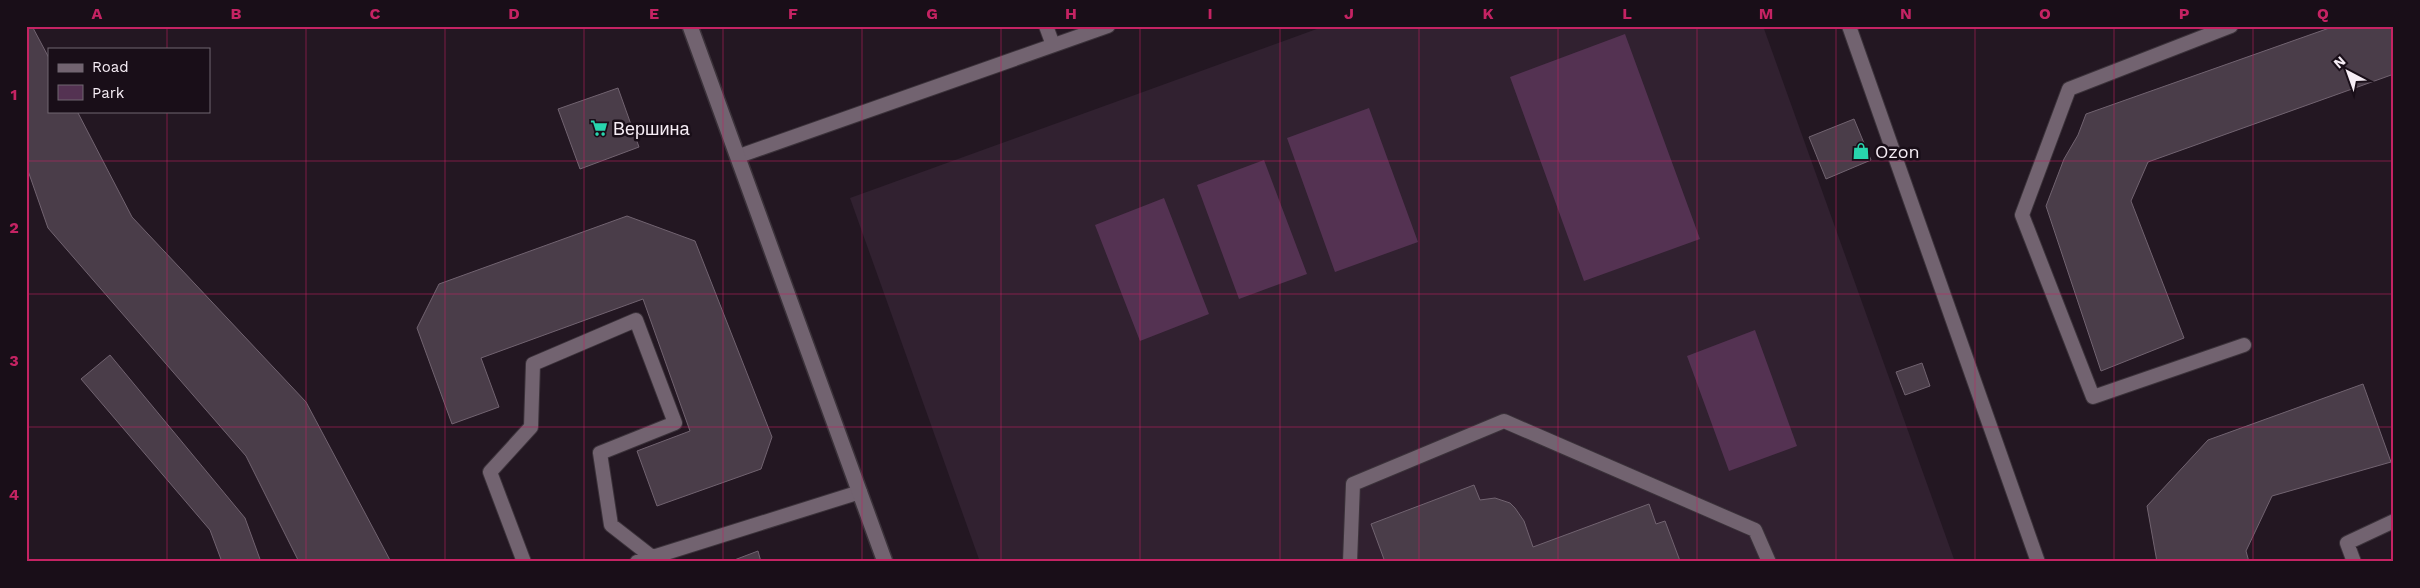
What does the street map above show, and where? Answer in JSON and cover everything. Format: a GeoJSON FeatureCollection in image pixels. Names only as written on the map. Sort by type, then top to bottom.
{"type":"FeatureCollection","features":[{"type":"Feature","properties":{"kind":"street"},"geometry":{"type":"LineString","coordinates":[[690,26],[885,562]]}},
{"type":"Feature","properties":{"kind":"lane"},"geometry":{"type":"LineString","coordinates":[[1046,26],[1053,45]]}},
{"type":"Feature","properties":{"kind":"lane"},"geometry":{"type":"LineString","coordinates":[[738,156],[1108,26]]}},
{"type":"Feature","properties":{"kind":"lane"},"geometry":{"type":"LineString","coordinates":[[1849,26],[2038,562]]}},
{"type":"Feature","properties":{"kind":"lane"},"geometry":{"type":"LineString","coordinates":[[2232,26],[2069,89],[2022,215],[2093,397],[2244,346]]}},
{"type":"Feature","properties":{"kind":"lane"},"geometry":{"type":"LineString","coordinates":[[524,562],[490,472],[531,427],[532,364],[636,320],[675,423],[600,454],[610,525],[653,560]]}},
{"type":"Feature","properties":{"kind":"lane"},"geometry":{"type":"LineString","coordinates":[[1350,562],[1353,484],[1504,422],[1755,530],[1769,562]]}},
{"type":"Feature","properties":{"kind":"lane"},"geometry":{"type":"LineString","coordinates":[[637,562],[653,560],[860,492]]}},
{"type":"Feature","properties":{"kind":"lane"},"geometry":{"type":"LineString","coordinates":[[2354,562],[2347,543],[2394,520]]}},
{"type":"Feature","properties":{"kind":"shaded area"},"geometry":{"type":"Polygon","coordinates":[[[1325,26],[1763,26],[1955,562],[980,562],[850,198],[1325,26]]]}},
{"type":"Feature","properties":{"kind":"green space"},"geometry":{"type":"Polygon","coordinates":[[[1625,34],[1700,239],[1584,281],[1510,77],[1625,34]]]}},
{"type":"Feature","properties":{"kind":"green space"},"geometry":{"type":"Polygon","coordinates":[[[1369,108],[1418,242],[1335,272],[1287,138],[1369,108]]]}},
{"type":"Feature","properties":{"kind":"green space"},"geometry":{"type":"Polygon","coordinates":[[[1264,160],[1307,274],[1239,299],[1197,185],[1264,160]]]}},
{"type":"Feature","properties":{"kind":"green space"},"geometry":{"type":"Polygon","coordinates":[[[1164,198],[1209,314],[1140,341],[1095,225],[1164,198]]]}},
{"type":"Feature","properties":{"kind":"green space"},"geometry":{"type":"Polygon","coordinates":[[[1755,330],[1797,446],[1729,471],[1687,356],[1755,330]]]}},
{"type":"Feature","properties":{"kind":"building"},"geometry":{"type":"Polygon","coordinates":[[[26,26],[32,26],[48,56],[48,112],[78,112],[132,217],[306,402],[391,562],[299,562],[246,456],[48,228],[26,165],[26,26]]]}},
{"type":"Feature","properties":{"kind":"building"},"geometry":{"type":"Polygon","coordinates":[[[2335,26],[2394,26],[2394,74],[2148,162],[2131,201],[2184,338],[2101,371],[2046,206],[2064,159],[2078,135],[2086,114],[2335,26]]]}},
{"type":"Feature","properties":{"kind":"building","name":"Вершина"},"geometry":{"type":"Polygon","coordinates":[[[618,88],[639,147],[580,169],[558,109],[618,88]]]}},
{"type":"Feature","properties":{"kind":"building"},"geometry":{"type":"Polygon","coordinates":[[[1854,119],[1871,160],[1826,179],[1809,137],[1854,119]]]}},
{"type":"Feature","properties":{"kind":"building"},"geometry":{"type":"Polygon","coordinates":[[[627,216],[695,241],[772,437],[761,469],[657,506],[637,451],[690,431],[643,299],[481,358],[499,407],[452,424],[417,328],[439,284],[627,216]]]}},
{"type":"Feature","properties":{"kind":"building"},"geometry":{"type":"Polygon","coordinates":[[[110,355],[245,518],[261,562],[222,562],[210,530],[81,379],[110,355]]]}},
{"type":"Feature","properties":{"kind":"building"},"geometry":{"type":"Polygon","coordinates":[[[1922,363],[1930,386],[1905,395],[1896,372],[1922,363]]]}},
{"type":"Feature","properties":{"kind":"building"},"geometry":{"type":"Polygon","coordinates":[[[2363,384],[2391,462],[2272,496],[2246,551],[2249,562],[2157,562],[2147,506],[2208,440],[2363,384]]]}},
{"type":"Feature","properties":{"kind":"building"},"geometry":{"type":"Polygon","coordinates":[[[1474,485],[1480,500],[1495,498],[1510,503],[1515,508],[1524,521],[1533,547],[1649,504],[1656,524],[1665,521],[1680,561],[1385,562],[1371,524],[1474,485]]]}},
{"type":"Feature","properties":{"kind":"building"},"geometry":{"type":"Polygon","coordinates":[[[758,551],[761,562],[729,562],[758,551]]]}},
{"type":"Feature","properties":{"kind":"place","name":"Вершина"},"geometry":{"type":"Point","coordinates":[599,128]}},
{"type":"Feature","properties":{"kind":"place","name":"Ozon"},"geometry":{"type":"Point","coordinates":[1861,151]}}]}
